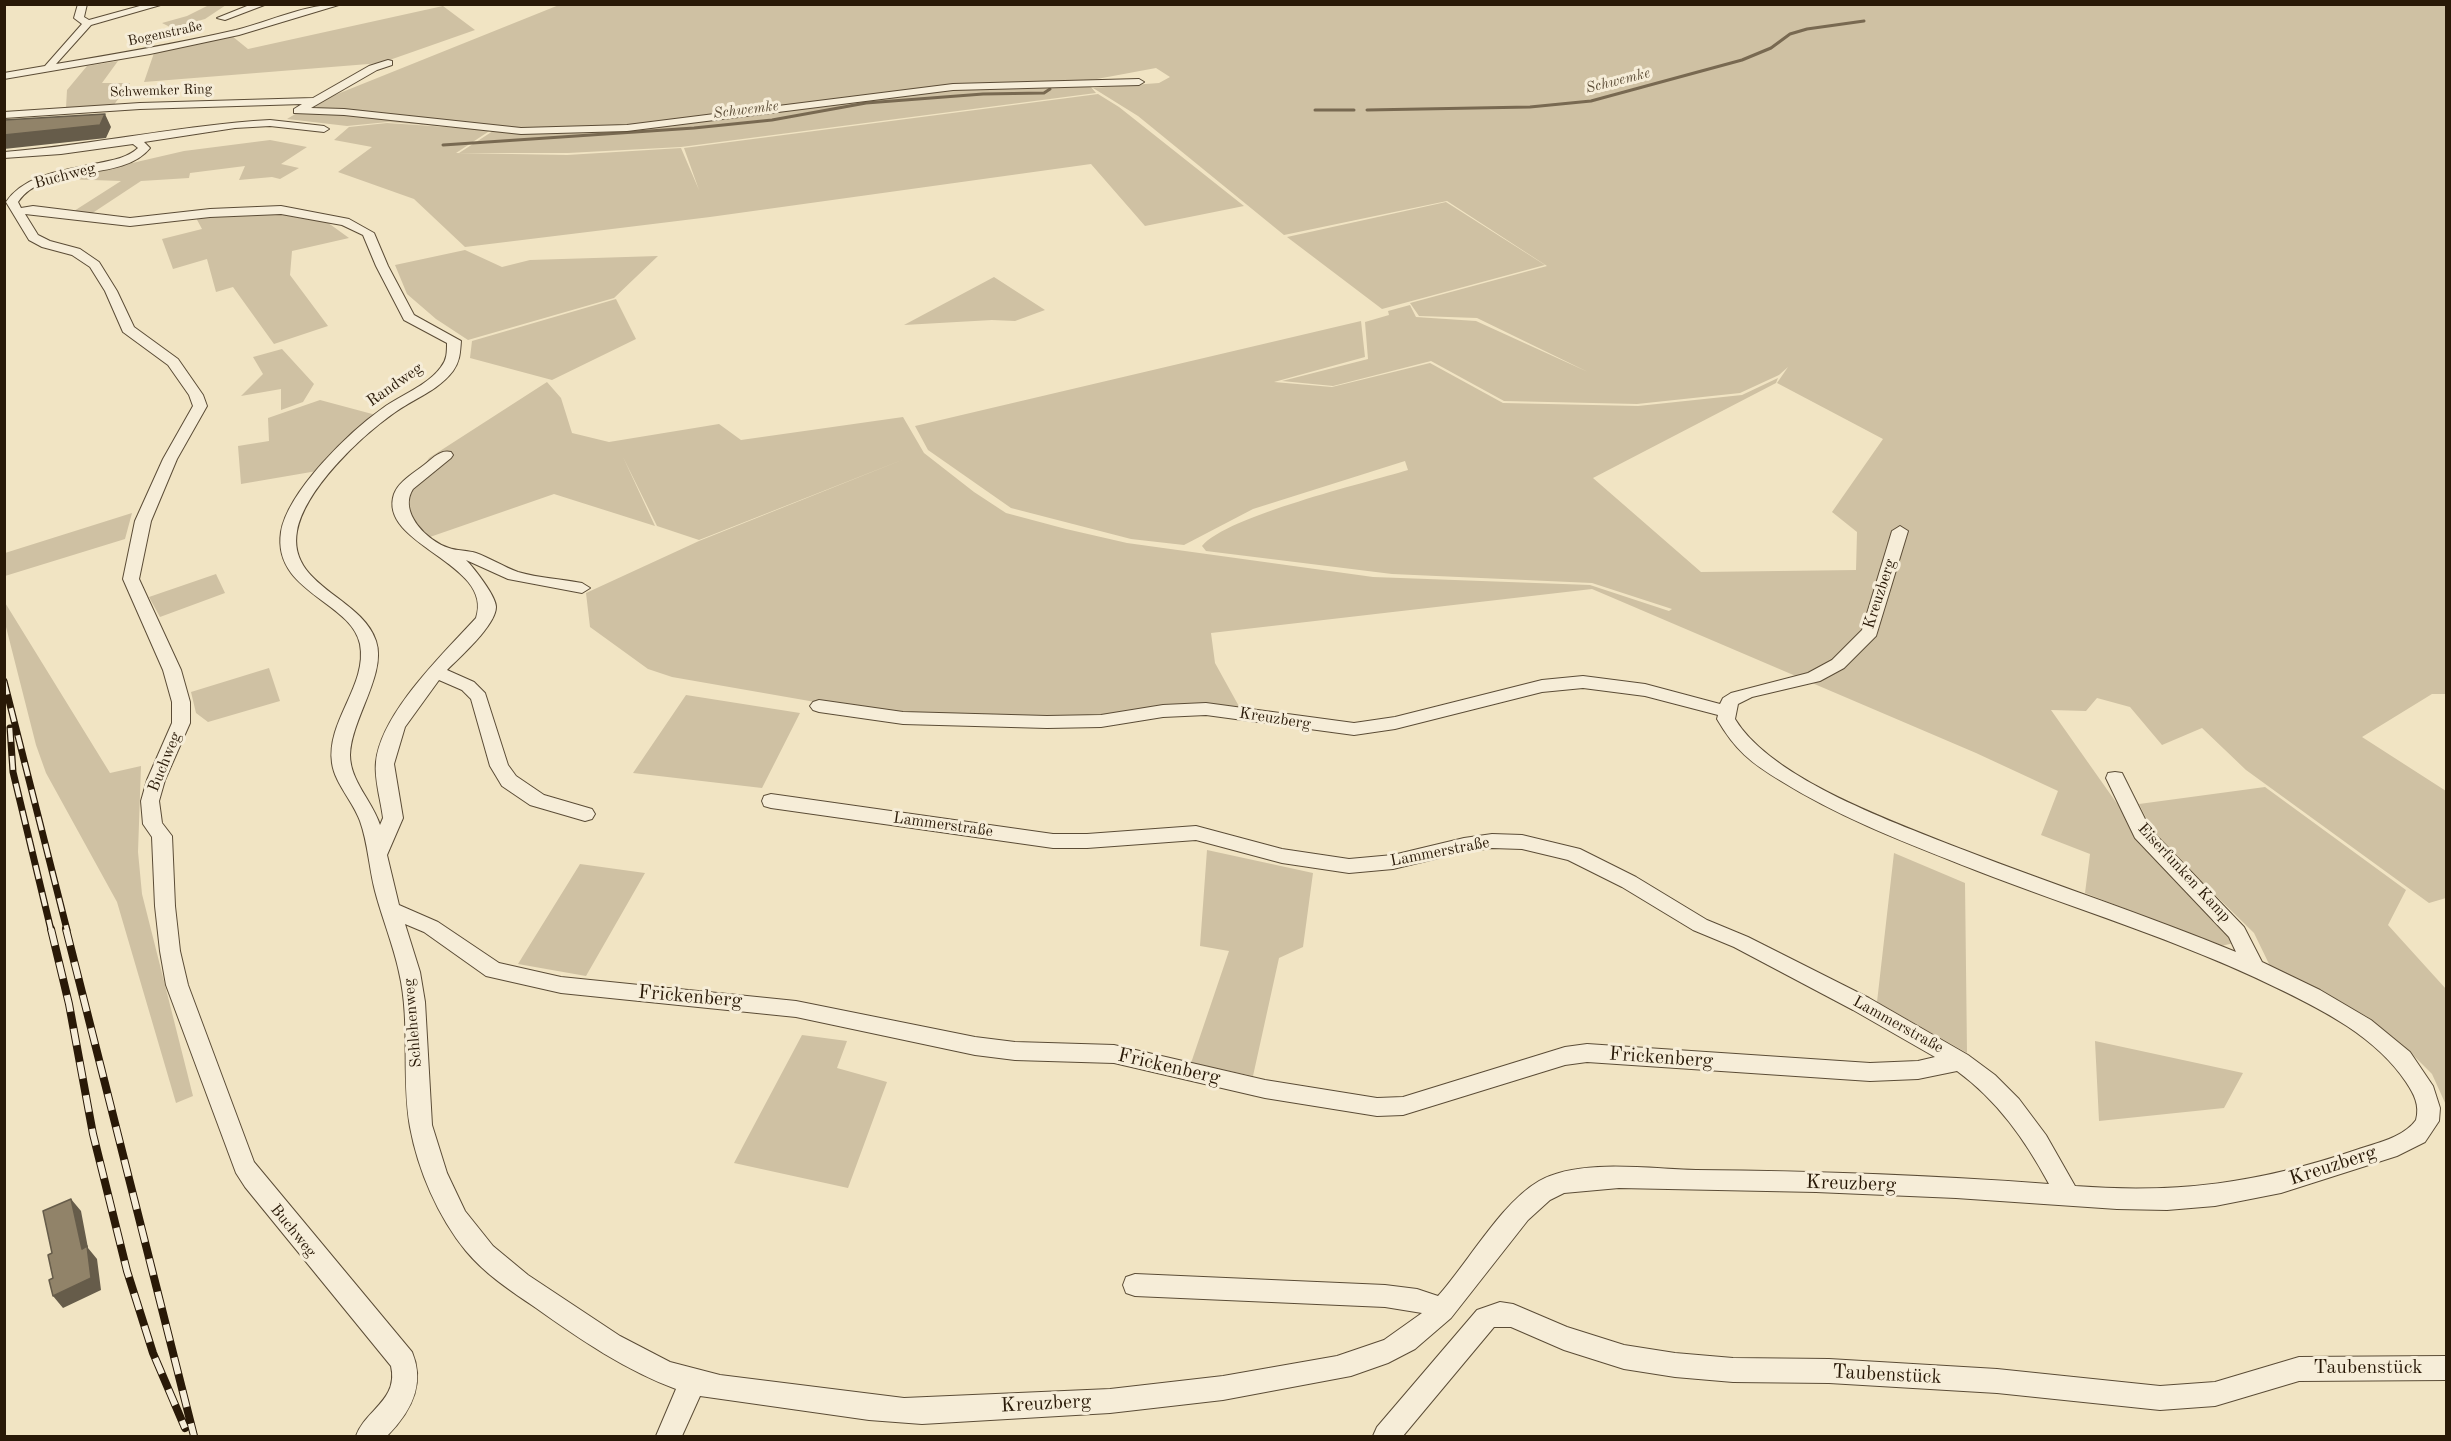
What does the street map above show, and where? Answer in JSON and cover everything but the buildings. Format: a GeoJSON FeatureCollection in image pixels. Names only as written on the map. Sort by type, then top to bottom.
{"type":"FeatureCollection","features":[{"type":"Feature","properties":{"kind":"street"},"geometry":{"type":"LineString","coordinates":[[83,4],[79,18],[88,23]]}},
{"type":"Feature","properties":{"kind":"street"},"geometry":{"type":"LineString","coordinates":[[48,69],[88,23],[160,4]]}},
{"type":"Feature","properties":{"kind":"street","name":"Bogenstraße"},"geometry":{"type":"LineString","coordinates":[[222,18],[263,4]]}},
{"type":"Feature","properties":{"kind":"street","name":"Bogenstraße"},"geometry":{"type":"LineString","coordinates":[[4,76],[239,32],[329,5]]}},
{"type":"Feature","properties":{"kind":"street"},"geometry":{"type":"LineString","coordinates":[[270,123],[320,100],[373,68],[388,63]]}},
{"type":"Feature","properties":{"kind":"street"},"geometry":{"type":"LineString","coordinates":[[298,111],[344,112],[521,131],[638,127],[953,87],[1139,82]]}},
{"type":"Feature","properties":{"kind":"street","name":"Schwemker Ring"},"geometry":{"type":"LineString","coordinates":[[4,115],[129,107],[320,100]]}},
{"type":"Feature","properties":{"kind":"street"},"geometry":{"type":"LineString","coordinates":[[4,155],[61,151],[196,130],[270,123],[324,129]]}},
{"type":"Feature","properties":{"kind":"street","name":"Buchweg"},"geometry":{"type":"LineString","coordinates":[[135,140],[144,148],[141,153],[131,159],[38,182],[21,189],[12,199],[16,212],[38,240],[76,252],[95,265],[111,291],[128,329],[173,362],[199,403],[198,413],[170,459],[143,521],[131,579],[171,670],[181,702],[181,723],[151,793],[150,801],[153,824],[162,836],[164,850],[165,906],[170,951],[177,985],[248,1173],[317,1260],[403,1361],[407,1372],[405,1390],[388,1417],[369,1437]]}},
{"type":"Feature","properties":{"kind":"street","name":"Randweg"},"geometry":{"type":"LineString","coordinates":[[16,212],[33,210],[130,222],[210,213],[281,210],[345,222],[368,233],[382,266],[409,317],[454,341],[454,355],[446,369],[420,391],[383,414],[333,460],[309,492],[288,534],[293,564],[301,576],[358,624],[370,642],[370,658],[351,712],[341,766],[349,786],[362,803],[379,853]]}},
{"type":"Feature","properties":{"kind":"street","name":"Schlehenweg"},"geometry":{"type":"LineString","coordinates":[[446,455],[414,478],[402,494],[400,502],[409,527],[432,546],[462,565],[486,598],[488,608],[484,620],[436,672],[398,726],[390,742],[385,764],[393,818],[379,853],[382,880],[411,981],[419,1111],[424,1139],[449,1204],[475,1246],[512,1279],[622,1354],[692,1383]]}},
{"type":"Feature","properties":{"kind":"street","name":"Kreuzberg"},"geometry":{"type":"LineString","coordinates":[[1724,711],[1737,696],[1814,677],[1838,664],[1848,655],[1870,632],[1900,531]]}},
{"type":"Feature","properties":{"kind":"street","name":"Schlehenweg"},"geometry":{"type":"LineString","coordinates":[[446,553],[470,556],[514,576],[582,588]]}},
{"type":"Feature","properties":{"kind":"street"},"geometry":{"type":"LineString","coordinates":[[436,672],[468,686],[479,697],[499,766],[509,782],[537,800],[585,814]]}},
{"type":"Feature","properties":{"kind":"street","name":"Kreuzberg"},"geometry":{"type":"LineString","coordinates":[[819,706],[903,718],[1039,722],[1094,721],[1163,711],[1206,709],[1354,729],[1375,728],[1542,686],[1583,682],[1645,690],[1724,711]]}},
{"type":"Feature","properties":{"kind":"street","name":"Kreuzberg"},"geometry":{"type":"LineString","coordinates":[[692,1383],[910,1411],[1120,1400],[1297,1376],[1357,1364],[1406,1341],[1429,1323],[1528,1204],[1548,1188],[1580,1180],[1829,1183],[2168,1200],[2230,1194],[2305,1177],[2392,1147],[2421,1132],[2429,1117],[2428,1101],[2417,1078],[2397,1055],[2340,1011],[2254,967],[1997,870],[1859,814],[1769,766],[1751,753],[1731,730],[1724,711]]}},
{"type":"Feature","properties":{"kind":"street","name":"Eiserfunken Kamp"},"geometry":{"type":"LineString","coordinates":[[2115,778],[2142,834],[2231,924],[2242,940],[2254,967]]}},
{"type":"Feature","properties":{"kind":"street","name":"Lammerstraße"},"geometry":{"type":"LineString","coordinates":[[771,801],[1053,841],[1087,842],[1196,833],[1282,856],[1349,866],[1393,862],[1478,842],[1505,840],[1573,854],[1608,871],[1700,925],[1779,961],[1923,1038],[1960,1061],[1987,1081],[2011,1106],[2038,1142],[2067,1194]]}},
{"type":"Feature","properties":{"kind":"street","name":"Frickenberg"},"geometry":{"type":"LineString","coordinates":[[391,910],[431,927],[493,970],[561,985],[796,1009],[975,1046],[1016,1051],[1114,1054],[1265,1089],[1377,1107],[1403,1106],[1565,1056],[1587,1053],[1870,1072],[1918,1070],[1960,1061]]}},
{"type":"Feature","properties":{"kind":"street"},"geometry":{"type":"LineString","coordinates":[[1135,1286],[1385,1296],[1417,1300],[1441,1309]]}},
{"type":"Feature","properties":{"kind":"street","name":"Taubenstück"},"geometry":{"type":"LineString","coordinates":[[1386,1437],[1486,1318],[1500,1314],[1513,1316],[1564,1338],[1624,1357],[1675,1365],[1733,1370],[1829,1371],[1997,1381],[2160,1398],[2215,1394],[2299,1369],[2446,1368]]}},
{"type":"Feature","properties":{"kind":"street"},"geometry":{"type":"LineString","coordinates":[[669,1437],[692,1383]]}},
{"type":"Feature","properties":{"kind":"shaded area"},"geometry":{"type":"Polygon","coordinates":[[[209,5],[226,5],[205,19],[172,28],[162,23],[187,16],[209,5]]]}},
{"type":"Feature","properties":{"kind":"shaded area"},"geometry":{"type":"Polygon","coordinates":[[[559,5],[2446,5],[2446,694],[2432,694],[2362,737],[2446,791],[2446,898],[2429,903],[2246,770],[2202,728],[2162,745],[2130,707],[2097,698],[2086,711],[2051,710],[2118,805],[2134,835],[2231,931],[2234,943],[2221,946],[2085,893],[2090,854],[2041,835],[2058,791],[1976,753],[1592,589],[1211,633],[1215,663],[1241,710],[1101,719],[884,714],[672,677],[648,669],[590,627],[586,593],[699,541],[907,458],[699,540],[657,526],[623,457],[655,526],[554,494],[427,538],[405,514],[406,495],[429,458],[547,382],[561,398],[572,433],[609,442],[719,424],[741,440],[903,417],[924,453],[974,492],[1006,513],[1066,529],[1127,543],[1373,577],[1590,585],[1669,611],[1672,609],[1592,583],[1392,574],[1206,551],[1202,546],[1216,535],[1267,512],[1408,470],[1405,461],[1253,509],[1184,545],[1131,539],[1011,508],[928,450],[915,426],[1361,321],[1365,357],[1274,382],[1332,387],[1430,363],[1503,403],[1638,406],[1742,395],[1778,378],[1776,383],[1593,478],[1701,572],[1856,570],[1857,532],[1832,512],[1883,439],[1777,383],[1788,367],[1779,375],[1740,393],[1637,404],[1504,401],[1431,361],[1333,386],[1282,381],[1368,359],[1365,322],[1389,315],[1388,311],[1410,305],[1416,317],[1476,321],[1588,372],[1477,318],[1419,316],[1410,303],[1547,266],[1447,201],[1284,235],[1138,116],[1093,88],[1159,83],[1170,77],[1156,68],[1086,81],[1096,93],[681,147],[568,153],[459,153],[493,131],[491,130],[456,153],[567,155],[681,148],[699,190],[684,148],[1098,94],[1119,107],[1244,206],[1145,226],[1091,164],[710,217],[465,247],[414,199],[338,172],[372,147],[334,140],[349,127],[387,123],[477,129],[388,122],[347,126],[287,119],[310,105],[559,5]]]}},
{"type":"Feature","properties":{"kind":"shaded area"},"geometry":{"type":"Polygon","coordinates":[[[443,6],[475,30],[381,63],[144,82],[154,53],[232,36],[248,49],[443,6]]]}},
{"type":"Feature","properties":{"kind":"shaded area"},"geometry":{"type":"Polygon","coordinates":[[[118,61],[102,83],[130,83],[113,106],[66,108],[67,90],[87,66],[118,61]]]}},
{"type":"Feature","properties":{"kind":"shaded area"},"geometry":{"type":"Polygon","coordinates":[[[270,140],[307,147],[281,164],[299,168],[280,179],[272,177],[239,180],[245,166],[190,173],[189,178],[141,181],[91,214],[74,211],[121,181],[63,179],[184,151],[270,140]]]}},
{"type":"Feature","properties":{"kind":"shaded area"},"geometry":{"type":"Polygon","coordinates":[[[1446,202],[1545,265],[1382,309],[1287,237],[1446,202]]]}},
{"type":"Feature","properties":{"kind":"shaded area"},"geometry":{"type":"Polygon","coordinates":[[[270,212],[320,217],[349,238],[292,251],[290,275],[328,326],[274,344],[233,287],[216,292],[207,259],[173,269],[162,239],[202,229],[195,216],[270,212]]]}},
{"type":"Feature","properties":{"kind":"shaded area"},"geometry":{"type":"Polygon","coordinates":[[[465,250],[502,267],[530,260],[658,256],[614,298],[468,340],[436,319],[407,294],[395,265],[465,250]]]}},
{"type":"Feature","properties":{"kind":"shaded area"},"geometry":{"type":"Polygon","coordinates":[[[994,277],[1045,310],[1015,321],[992,320],[904,325],[994,277]]]}},
{"type":"Feature","properties":{"kind":"shaded area"},"geometry":{"type":"Polygon","coordinates":[[[616,299],[636,339],[552,380],[470,358],[472,341],[616,299]]]}},
{"type":"Feature","properties":{"kind":"shaded area"},"geometry":{"type":"Polygon","coordinates":[[[282,349],[314,384],[303,402],[281,410],[281,389],[241,396],[263,374],[253,357],[282,349]]]}},
{"type":"Feature","properties":{"kind":"shaded area"},"geometry":{"type":"Polygon","coordinates":[[[320,400],[376,415],[317,471],[241,484],[238,446],[269,441],[268,418],[320,400]]]}},
{"type":"Feature","properties":{"kind":"shaded area"},"geometry":{"type":"Polygon","coordinates":[[[132,513],[125,539],[5,576],[5,553],[132,513]]]}},
{"type":"Feature","properties":{"kind":"shaded area"},"geometry":{"type":"Polygon","coordinates":[[[216,574],[225,593],[160,617],[149,597],[216,574]]]}},
{"type":"Feature","properties":{"kind":"shaded area"},"geometry":{"type":"Polygon","coordinates":[[[4,601],[110,773],[141,766],[138,852],[142,894],[193,1096],[176,1103],[117,902],[46,773],[36,745],[5,623],[4,601]]]}},
{"type":"Feature","properties":{"kind":"shaded area"},"geometry":{"type":"Polygon","coordinates":[[[269,668],[280,701],[208,722],[196,713],[191,692],[269,668]]]}},
{"type":"Feature","properties":{"kind":"shaded area"},"geometry":{"type":"Polygon","coordinates":[[[686,695],[800,713],[762,788],[633,773],[686,695]]]}},
{"type":"Feature","properties":{"kind":"shaded area"},"geometry":{"type":"Polygon","coordinates":[[[2265,787],[2406,890],[2388,925],[2446,989],[2446,1105],[2432,1074],[2404,1046],[2366,1016],[2270,966],[2254,933],[2155,836],[2139,804],[2265,787]]]}},
{"type":"Feature","properties":{"kind":"shaded area"},"geometry":{"type":"Polygon","coordinates":[[[1207,850],[1313,873],[1303,947],[1279,958],[1253,1076],[1191,1063],[1229,951],[1200,946],[1207,850]]]}},
{"type":"Feature","properties":{"kind":"shaded area"},"geometry":{"type":"Polygon","coordinates":[[[1894,853],[1965,883],[1967,1053],[1877,1002],[1894,853]]]}},
{"type":"Feature","properties":{"kind":"shaded area"},"geometry":{"type":"Polygon","coordinates":[[[580,864],[645,873],[586,976],[518,964],[580,864]]]}},
{"type":"Feature","properties":{"kind":"shaded area"},"geometry":{"type":"Polygon","coordinates":[[[802,1035],[847,1041],[837,1068],[887,1082],[848,1188],[734,1163],[802,1035]]]}},
{"type":"Feature","properties":{"kind":"shaded area"},"geometry":{"type":"Polygon","coordinates":[[[2095,1041],[2243,1073],[2224,1108],[2099,1121],[2095,1041]]]}},
{"type":"Feature","properties":{"kind":"waterway","name":"Schwemke"},"geometry":{"type":"LineString","coordinates":[[1367,110],[1530,107],[1591,101],[1742,60],[1771,48],[1790,34],[1807,29],[1864,21]]}},
{"type":"Feature","properties":{"kind":"waterway","name":"Schwemke"},"geometry":{"type":"LineString","coordinates":[[443,145],[694,128],[772,120],[866,103],[983,94],[1044,93],[1050,89]]}},
{"type":"Feature","properties":{"kind":"waterway","name":"Schwemke"},"geometry":{"type":"LineString","coordinates":[[1315,110],[1354,110]]}},
{"type":"Feature","properties":{"kind":"railway"},"geometry":{"type":"LineString","coordinates":[[4,681],[67,930]]}},
{"type":"Feature","properties":{"kind":"railway"},"geometry":{"type":"LineString","coordinates":[[10,728],[13,772],[51,930]]}},
{"type":"Feature","properties":{"kind":"railway"},"geometry":{"type":"LineString","coordinates":[[51,929],[69,1004],[93,1134],[127,1271],[153,1353],[185,1428]]}},
{"type":"Feature","properties":{"kind":"railway"},"geometry":{"type":"LineString","coordinates":[[66,929],[194,1436]]}}]}
